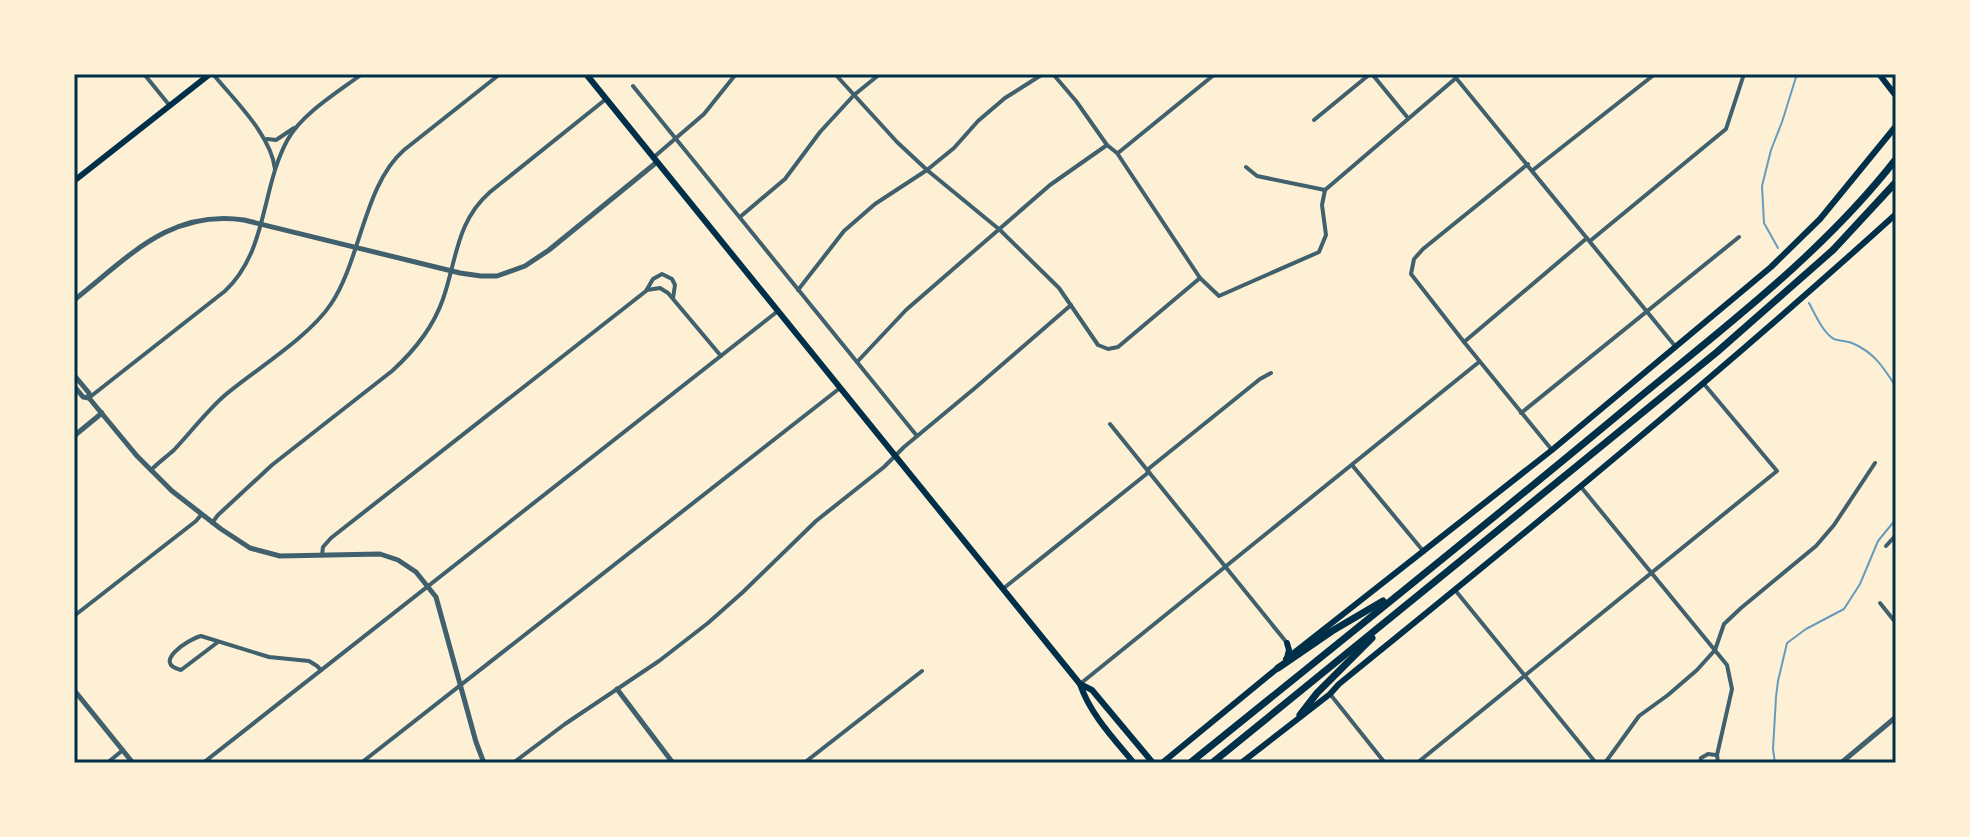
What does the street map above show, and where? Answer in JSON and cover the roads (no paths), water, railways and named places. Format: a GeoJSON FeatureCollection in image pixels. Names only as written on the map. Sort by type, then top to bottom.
{"type":"FeatureCollection","features":[{"type":"Feature","properties":{"kind":"highway"},"geometry":{"type":"LineString","coordinates":[[1190,763],[1755,301],[1848,215],[1896,159]]}},
{"type":"Feature","properties":{"kind":"highway"},"geometry":{"type":"LineString","coordinates":[[1212,763],[1649,408],[1785,293],[1833,250],[1896,182]]}},
{"type":"Feature","properties":{"kind":"highway"},"geometry":{"type":"LineString","coordinates":[[1278,668],[1406,587]]}},
{"type":"Feature","properties":{"kind":"highway"},"geometry":{"type":"LineString","coordinates":[[1300,715],[1317,693],[1397,613]]}},
{"type":"Feature","properties":{"kind":"main road"},"geometry":{"type":"LineString","coordinates":[[74,181],[212,74]]}},
{"type":"Feature","properties":{"kind":"main road"},"geometry":{"type":"LineString","coordinates":[[586,74],[1080,684],[1095,693],[1153,763]]}},
{"type":"Feature","properties":{"kind":"main road"},"geometry":{"type":"LineString","coordinates":[[1879,74],[1896,96]]}},
{"type":"Feature","properties":{"kind":"main road"},"geometry":{"type":"LineString","coordinates":[[1162,763],[1358,601],[1552,450],[1793,247],[1842,195],[1896,126]]}},
{"type":"Feature","properties":{"kind":"main road"},"geometry":{"type":"LineString","coordinates":[[1241,763],[1330,694],[1704,384],[1896,214]]}},
{"type":"Feature","properties":{"kind":"main road"},"geometry":{"type":"LineString","coordinates":[[1287,643],[1287,658]]}},
{"type":"Feature","properties":{"kind":"main road"},"geometry":{"type":"LineString","coordinates":[[1080,684],[1084,697],[1101,723],[1134,763]]}},
{"type":"Feature","properties":{"kind":"street"},"geometry":{"type":"LineString","coordinates":[[144,74],[170,106]]}},
{"type":"Feature","properties":{"kind":"street"},"geometry":{"type":"LineString","coordinates":[[212,74],[264,137],[272,152],[275,172]]}},
{"type":"Feature","properties":{"kind":"street"},"geometry":{"type":"LineString","coordinates":[[264,137],[276,140],[362,74]]}},
{"type":"Feature","properties":{"kind":"street"},"geometry":{"type":"LineString","coordinates":[[151,470],[217,402],[320,318],[341,286],[390,164],[500,74]]}},
{"type":"Feature","properties":{"kind":"street"},"geometry":{"type":"LineString","coordinates":[[74,300],[151,240],[177,226],[219,218],[261,224],[451,271],[490,276],[505,274],[525,266],[549,250],[656,160],[714,104],[736,74]]}},
{"type":"Feature","properties":{"kind":"street"},"geometry":{"type":"LineString","coordinates":[[835,74],[897,142],[1000,230],[1059,288],[1098,345],[1108,349],[1118,347],[1200,278]]}},
{"type":"Feature","properties":{"kind":"street"},"geometry":{"type":"LineString","coordinates":[[740,217],[785,179],[820,132],[854,95],[880,74]]}},
{"type":"Feature","properties":{"kind":"street"},"geometry":{"type":"LineString","coordinates":[[798,290],[844,231],[875,204],[954,148],[978,121],[1005,98],[1043,74]]}},
{"type":"Feature","properties":{"kind":"street"},"geometry":{"type":"LineString","coordinates":[[1053,74],[1107,145],[1117,153],[1200,278],[1219,296],[1319,252],[1326,235],[1322,205],[1325,190],[1457,76],[1676,347]]}},
{"type":"Feature","properties":{"kind":"street"},"geometry":{"type":"LineString","coordinates":[[1117,153],[1215,74]]}},
{"type":"Feature","properties":{"kind":"street"},"geometry":{"type":"LineString","coordinates":[[1314,120],[1371,74],[1408,118]]}},
{"type":"Feature","properties":{"kind":"street"},"geometry":{"type":"LineString","coordinates":[[1533,170],[1655,74]]}},
{"type":"Feature","properties":{"kind":"street"},"geometry":{"type":"LineString","coordinates":[[1464,342],[1726,129],[1744,74]]}},
{"type":"Feature","properties":{"kind":"street"},"geometry":{"type":"LineString","coordinates":[[633,86],[917,436]]}},
{"type":"Feature","properties":{"kind":"street"},"geometry":{"type":"LineString","coordinates":[[212,523],[272,465],[411,353],[433,321],[444,298],[463,230],[477,205],[606,99]]}},
{"type":"Feature","properties":{"kind":"street"},"geometry":{"type":"LineString","coordinates":[[74,386],[83,397],[89,398],[233,284],[248,264],[275,172],[290,136],[302,121]]}},
{"type":"Feature","properties":{"kind":"street"},"geometry":{"type":"LineString","coordinates":[[857,362],[906,310],[1050,185],[1107,145]]}},
{"type":"Feature","properties":{"kind":"street"},"geometry":{"type":"LineString","coordinates":[[1528,164],[1423,249],[1414,259],[1411,274],[1552,450]]}},
{"type":"Feature","properties":{"kind":"street"},"geometry":{"type":"LineString","coordinates":[[1246,167],[1257,176],[1325,190]]}},
{"type":"Feature","properties":{"kind":"street"},"geometry":{"type":"LineString","coordinates":[[1521,413],[1739,237]]}},
{"type":"Feature","properties":{"kind":"street"},"geometry":{"type":"LineString","coordinates":[[646,291],[659,275],[670,276],[675,285],[673,298]]}},
{"type":"Feature","properties":{"kind":"street"},"geometry":{"type":"LineString","coordinates":[[322,555],[323,547],[331,538],[646,291],[663,289],[721,356]]}},
{"type":"Feature","properties":{"kind":"street"},"geometry":{"type":"LineString","coordinates":[[513,763],[665,657],[708,623],[816,521],[884,467],[1071,305]]}},
{"type":"Feature","properties":{"kind":"street"},"geometry":{"type":"LineString","coordinates":[[203,763],[778,311]]}},
{"type":"Feature","properties":{"kind":"street"},"geometry":{"type":"LineString","coordinates":[[1080,684],[1479,362]]}},
{"type":"Feature","properties":{"kind":"street"},"geometry":{"type":"LineString","coordinates":[[1003,589],[1271,373]]}},
{"type":"Feature","properties":{"kind":"street"},"geometry":{"type":"LineString","coordinates":[[74,375],[89,393],[89,398],[151,470],[201,515],[243,544],[263,553],[290,557],[369,553],[388,555],[406,564],[436,597],[484,763]]}},
{"type":"Feature","properties":{"kind":"street"},"geometry":{"type":"LineString","coordinates":[[1417,763],[1777,471],[1704,384]]}},
{"type":"Feature","properties":{"kind":"street"},"geometry":{"type":"LineString","coordinates":[[361,763],[840,388]]}},
{"type":"Feature","properties":{"kind":"street"},"geometry":{"type":"LineString","coordinates":[[74,436],[102,413]]}},
{"type":"Feature","properties":{"kind":"street"},"geometry":{"type":"LineString","coordinates":[[1110,424],[1287,643]]}},
{"type":"Feature","properties":{"kind":"street"},"geometry":{"type":"LineString","coordinates":[[1605,763],[1639,716],[1697,670],[1715,650],[1724,624],[1816,546],[1834,525],[1875,463]]}},
{"type":"Feature","properties":{"kind":"street"},"geometry":{"type":"LineString","coordinates":[[1352,465],[1424,552]]}},
{"type":"Feature","properties":{"kind":"street"},"geometry":{"type":"LineString","coordinates":[[1581,487],[1727,665],[1732,689],[1717,755],[1718,763]]}},
{"type":"Feature","properties":{"kind":"street"},"geometry":{"type":"LineString","coordinates":[[74,616],[201,515]]}},
{"type":"Feature","properties":{"kind":"street"},"geometry":{"type":"LineString","coordinates":[[1886,546],[1896,535]]}},
{"type":"Feature","properties":{"kind":"street"},"geometry":{"type":"LineString","coordinates":[[1455,590],[1596,763]]}},
{"type":"Feature","properties":{"kind":"street"},"geometry":{"type":"LineString","coordinates":[[1880,603],[1896,623]]}},
{"type":"Feature","properties":{"kind":"street"},"geometry":{"type":"LineString","coordinates":[[218,642],[181,670],[170,664],[173,654],[197,637],[218,642],[269,657],[309,661],[321,670]]}},
{"type":"Feature","properties":{"kind":"street"},"geometry":{"type":"LineString","coordinates":[[804,763],[922,671]]}},
{"type":"Feature","properties":{"kind":"street"},"geometry":{"type":"LineString","coordinates":[[617,689],[673,763]]}},
{"type":"Feature","properties":{"kind":"street"},"geometry":{"type":"LineString","coordinates":[[74,690],[133,763]]}},
{"type":"Feature","properties":{"kind":"street"},"geometry":{"type":"LineString","coordinates":[[1330,694],[1385,763]]}},
{"type":"Feature","properties":{"kind":"street"},"geometry":{"type":"LineString","coordinates":[[1841,763],[1896,717]]}},
{"type":"Feature","properties":{"kind":"street"},"geometry":{"type":"LineString","coordinates":[[107,763],[123,750]]}},
{"type":"Feature","properties":{"kind":"street"},"geometry":{"type":"LineString","coordinates":[[1700,763],[1701,758],[1708,754],[1717,755]]}},
{"type":"Feature","properties":{"kind":"waterway"},"geometry":{"type":"LineString","coordinates":[[1778,248],[1764,223],[1762,186],[1797,74]]}},
{"type":"Feature","properties":{"kind":"waterway"},"geometry":{"type":"LineString","coordinates":[[1809,303],[1830,336],[1866,351],[1883,367],[1896,387]]}},
{"type":"Feature","properties":{"kind":"waterway"},"geometry":{"type":"LineString","coordinates":[[1775,763],[1776,697],[1787,643],[1844,609],[1860,584],[1878,541],[1896,519]]}}]}
